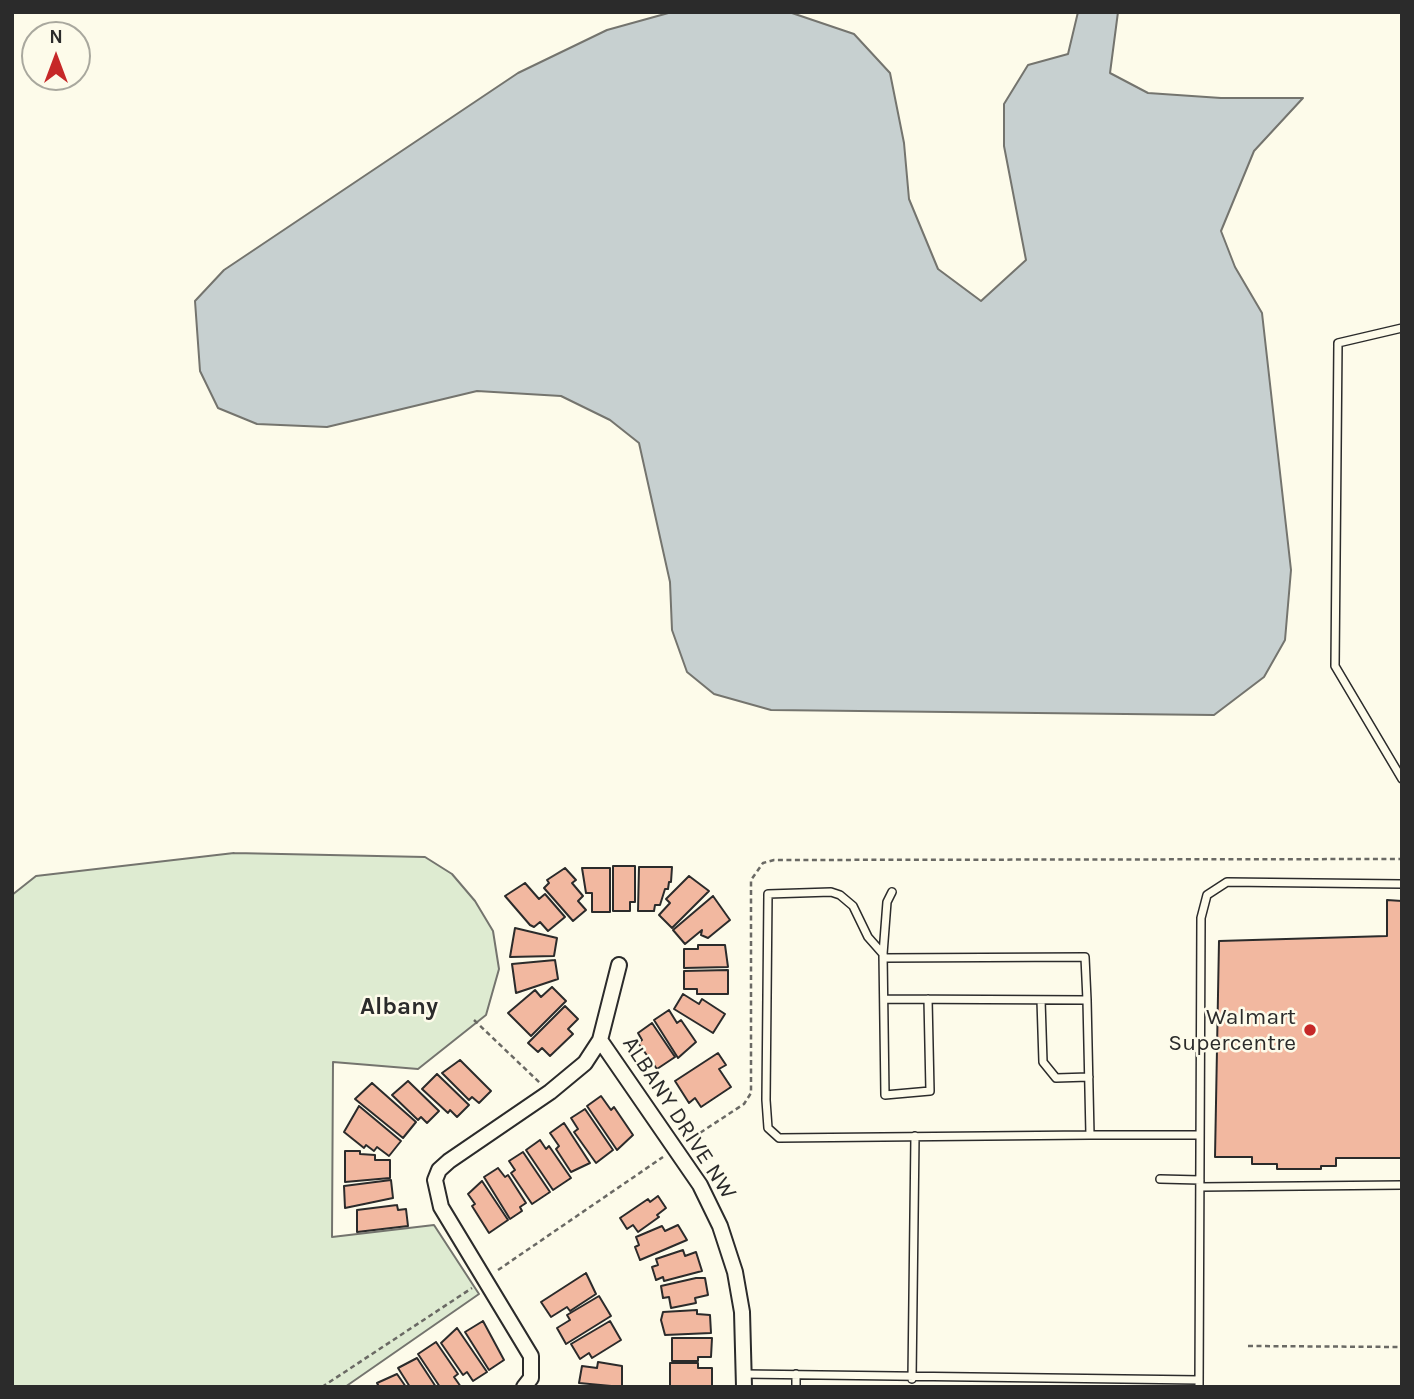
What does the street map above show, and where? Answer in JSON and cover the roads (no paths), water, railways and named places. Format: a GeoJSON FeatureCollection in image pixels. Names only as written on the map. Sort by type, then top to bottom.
{"type":"FeatureCollection","features":[{"type":"Feature","properties":{"kind":"street","name":"ALBANY DRIVE NW"},"geometry":{"type":"LineString","coordinates":[[524,1387],[531,1378],[531,1356],[441,1208],[435,1180],[439,1170],[449,1161],[550,1092],[585,1063],[600,1040],[619,965]]}},
{"type":"Feature","properties":{"kind":"street","name":"ALBANY DRIVE NW"},"geometry":{"type":"LineString","coordinates":[[600,1040],[676,1149],[711,1205],[730,1252],[742,1312],[744,1380]]}},
{"type":"Feature","properties":{"kind":"lane"},"geometry":{"type":"LineString","coordinates":[[1402,328],[1338,343],[1335,666],[1402,779]]}},
{"type":"Feature","properties":{"kind":"lane"},"geometry":{"type":"LineString","coordinates":[[744,1380],[796,1374],[917,1381],[1199,1383],[1200,918],[1207,895],[1227,882],[1402,884]]}},
{"type":"Feature","properties":{"kind":"lane"},"geometry":{"type":"LineString","coordinates":[[883,956],[868,937],[853,906],[840,895],[831,892],[768,894],[766,1100],[768,1128],[779,1138],[1200,1135]]}},
{"type":"Feature","properties":{"kind":"lane"},"geometry":{"type":"LineString","coordinates":[[892,892],[887,902],[883,956],[885,1095],[930,1091],[928,999]]}},
{"type":"Feature","properties":{"kind":"lane"},"geometry":{"type":"LineString","coordinates":[[883,956],[1085,957],[1090,1135]]}},
{"type":"Feature","properties":{"kind":"lane"},"geometry":{"type":"LineString","coordinates":[[885,999],[1087,1000]]}},
{"type":"Feature","properties":{"kind":"lane"},"geometry":{"type":"LineString","coordinates":[[1041,1000],[1043,1062],[1056,1078],[1089,1077]]}},
{"type":"Feature","properties":{"kind":"lane"},"geometry":{"type":"LineString","coordinates":[[915,1136],[917,1381]]}},
{"type":"Feature","properties":{"kind":"lane"},"geometry":{"type":"LineString","coordinates":[[1160,1179],[1200,1183],[1402,1185]]}},
{"type":"Feature","properties":{"kind":"lane"},"geometry":{"type":"LineString","coordinates":[[796,1374],[796,1387]]}},
{"type":"Feature","properties":{"kind":"place","name":"Walmart Supercentre"},"geometry":{"type":"Point","coordinates":[1310,1030]}},
{"type":"Feature","properties":{"kind":"district","name":"Albany"},"geometry":{"type":"Point","coordinates":[399,1007]}}]}
